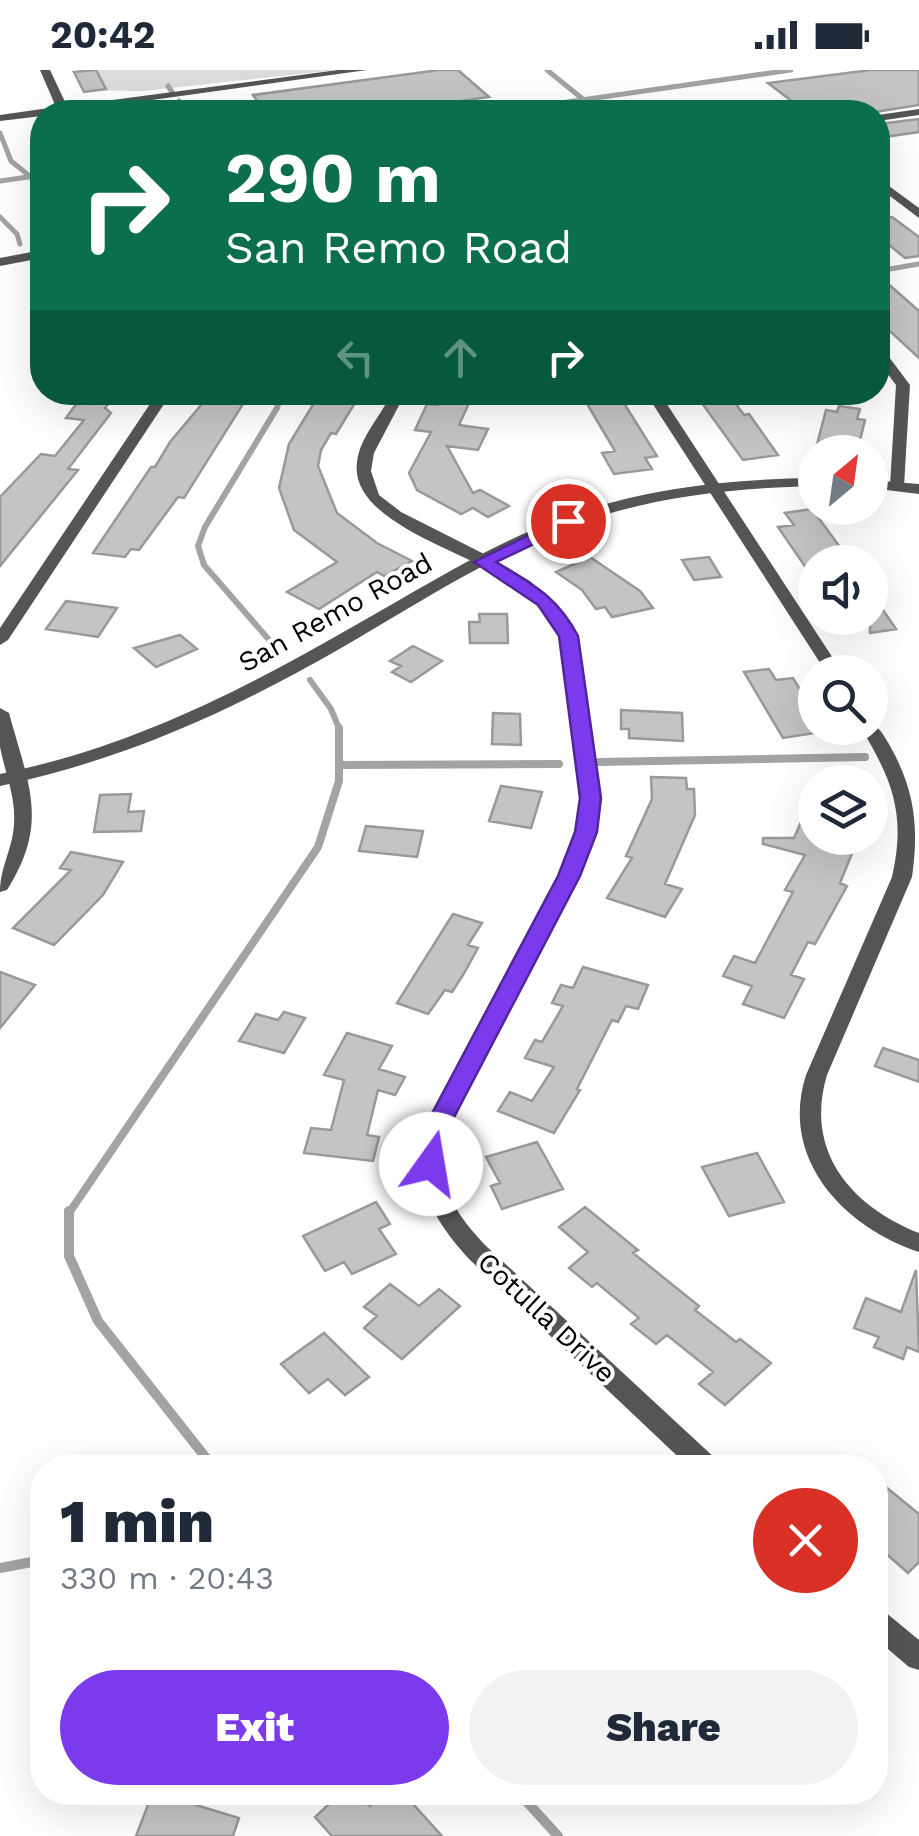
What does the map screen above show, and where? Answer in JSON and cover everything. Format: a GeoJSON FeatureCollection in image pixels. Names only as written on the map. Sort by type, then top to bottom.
{"type":"FeatureCollection","features":[{"type":"Feature","properties":{"kind":"street"},"geometry":{"type":"LineString","coordinates":[[45,70],[59,100]]}},
{"type":"Feature","properties":{"kind":"street"},"geometry":{"type":"LineString","coordinates":[[138,100],[362,70]]}},
{"type":"Feature","properties":{"kind":"street"},"geometry":{"type":"LineString","coordinates":[[890,116],[919,112]]}},
{"type":"Feature","properties":{"kind":"street"},"geometry":{"type":"LineString","coordinates":[[0,118],[30,115]]}},
{"type":"Feature","properties":{"kind":"street"},"geometry":{"type":"LineString","coordinates":[[890,191],[919,214]]}},
{"type":"Feature","properties":{"kind":"street"},"geometry":{"type":"LineString","coordinates":[[0,262],[30,256]]}},
{"type":"Feature","properties":{"kind":"street"},"geometry":{"type":"LineString","coordinates":[[890,368],[902,384],[897,486]]}},
{"type":"Feature","properties":{"kind":"street"},"geometry":{"type":"LineString","coordinates":[[0,640],[155,405]]}},
{"type":"Feature","properties":{"kind":"street","name":"Cotulla Drive"},"geometry":{"type":"LineString","coordinates":[[392,405],[364,461],[365,483],[374,498],[394,514],[483,562],[556,612],[568,636],[588,779],[589,816],[569,876],[439,1123],[433,1148],[432,1182],[446,1217],[467,1242],[694,1455]]}},
{"type":"Feature","properties":{"kind":"street"},"geometry":{"type":"LineString","coordinates":[[660,405],[823,655]]}},
{"type":"Feature","properties":{"kind":"street","name":"San Remo Road"},"geometry":{"type":"LineString","coordinates":[[8,779],[60,768],[164,734],[483,562],[588,514],[714,488],[798,483]]}},
{"type":"Feature","properties":{"kind":"street"},"geometry":{"type":"LineString","coordinates":[[888,485],[919,489]]}},
{"type":"Feature","properties":{"kind":"street"},"geometry":{"type":"LineString","coordinates":[[0,714],[8,779],[24,814],[25,840],[16,863],[0,885]]}},
{"type":"Feature","properties":{"kind":"street"},"geometry":{"type":"LineString","coordinates":[[879,745],[908,799],[909,849],[902,877],[810,1093],[810,1133],[825,1172],[850,1200],[884,1226],[919,1243]]}},
{"type":"Feature","properties":{"kind":"street"},"geometry":{"type":"LineString","coordinates":[[888,1632],[919,1657]]}},
{"type":"Feature","properties":{"kind":"shaded area"},"geometry":{"type":"Polygon","coordinates":[[[84,70],[337,70],[143,91],[84,90],[84,70]]]}},
{"type":"Feature","properties":{"kind":"building"},"geometry":{"type":"Polygon","coordinates":[[[96,70],[106,89],[84,92],[74,72],[96,70]]]}},
{"type":"Feature","properties":{"kind":"building"},"geometry":{"type":"Polygon","coordinates":[[[458,70],[489,97],[257,100],[253,95],[458,70]]]}},
{"type":"Feature","properties":{"kind":"building"},"geometry":{"type":"Polygon","coordinates":[[[871,70],[919,70],[919,105],[890,110],[890,100],[790,100],[768,83],[871,70]]]}},
{"type":"Feature","properties":{"kind":"building"},"geometry":{"type":"Polygon","coordinates":[[[919,119],[919,132],[890,136],[890,123],[919,119]]]}},
{"type":"Feature","properties":{"kind":"building"},"geometry":{"type":"Polygon","coordinates":[[[890,217],[919,237],[919,256],[905,258],[890,246],[890,217]]]}},
{"type":"Feature","properties":{"kind":"building"},"geometry":{"type":"Polygon","coordinates":[[[890,286],[919,311],[919,358],[890,331],[890,286]]]}},
{"type":"Feature","properties":{"kind":"building"},"geometry":{"type":"Polygon","coordinates":[[[76,405],[107,405],[105,408],[111,413],[68,469],[78,470],[0,566],[0,497],[41,454],[55,456],[84,420],[66,418],[76,405]]]}},
{"type":"Feature","properties":{"kind":"building"},"geometry":{"type":"Polygon","coordinates":[[[201,405],[242,405],[184,498],[178,497],[139,550],[131,549],[125,557],[93,553],[151,467],[155,467],[201,405]]]}},
{"type":"Feature","properties":{"kind":"building"},"geometry":{"type":"Polygon","coordinates":[[[313,405],[354,405],[321,450],[318,466],[337,513],[377,543],[412,561],[384,576],[377,572],[319,609],[287,592],[337,562],[294,530],[279,488],[289,444],[313,405]]]}},
{"type":"Feature","properties":{"kind":"building"},"geometry":{"type":"Polygon","coordinates":[[[427,405],[468,405],[459,425],[488,429],[478,450],[447,446],[473,493],[480,490],[509,506],[488,517],[473,508],[461,514],[417,490],[409,473],[431,432],[415,430],[427,405]]]}},
{"type":"Feature","properties":{"kind":"building"},"geometry":{"type":"Polygon","coordinates":[[[588,405],[625,405],[657,456],[645,458],[652,469],[614,474],[602,453],[615,451],[588,405]]]}},
{"type":"Feature","properties":{"kind":"building"},"geometry":{"type":"Polygon","coordinates":[[[703,405],[737,405],[744,415],[749,414],[778,455],[743,460],[703,405]]]}},
{"type":"Feature","properties":{"kind":"building"},"geometry":{"type":"Polygon","coordinates":[[[839,406],[860,409],[857,419],[865,420],[861,435],[819,435],[826,410],[837,412],[839,406]]]}},
{"type":"Feature","properties":{"kind":"building"},"geometry":{"type":"Polygon","coordinates":[[[798,511],[798,525],[824,525],[838,545],[798,545],[798,556],[778,527],[794,525],[785,513],[798,511]]]}},
{"type":"Feature","properties":{"kind":"building"},"geometry":{"type":"Polygon","coordinates":[[[590,557],[640,591],[653,608],[612,617],[605,607],[596,609],[582,590],[556,572],[590,557]]]}},
{"type":"Feature","properties":{"kind":"building"},"geometry":{"type":"Polygon","coordinates":[[[709,557],[721,577],[694,580],[682,560],[709,557]]]}},
{"type":"Feature","properties":{"kind":"building"},"geometry":{"type":"Polygon","coordinates":[[[66,601],[117,608],[98,637],[46,629],[66,601]]]}},
{"type":"Feature","properties":{"kind":"building"},"geometry":{"type":"Polygon","coordinates":[[[479,614],[507,614],[508,643],[470,643],[469,622],[480,622],[479,614]]]}},
{"type":"Feature","properties":{"kind":"building"},"geometry":{"type":"Polygon","coordinates":[[[180,635],[197,649],[156,667],[134,648],[180,635]]]}},
{"type":"Feature","properties":{"kind":"building"},"geometry":{"type":"Polygon","coordinates":[[[413,646],[442,661],[411,682],[392,672],[401,666],[390,661],[413,646]]]}},
{"type":"Feature","properties":{"kind":"building"},"geometry":{"type":"Polygon","coordinates":[[[769,669],[776,680],[793,678],[798,686],[798,736],[783,738],[744,672],[769,669]]]}},
{"type":"Feature","properties":{"kind":"building"},"geometry":{"type":"Polygon","coordinates":[[[621,710],[682,713],[683,741],[629,738],[629,729],[621,729],[621,710]]]}},
{"type":"Feature","properties":{"kind":"building"},"geometry":{"type":"Polygon","coordinates":[[[493,713],[520,714],[521,745],[492,744],[493,713]]]}},
{"type":"Feature","properties":{"kind":"building"},"geometry":{"type":"Polygon","coordinates":[[[651,777],[686,778],[687,789],[694,789],[695,815],[665,884],[682,889],[665,917],[607,898],[632,858],[626,856],[652,799],[651,777]]]}},
{"type":"Feature","properties":{"kind":"building"},"geometry":{"type":"Polygon","coordinates":[[[501,786],[542,792],[531,828],[489,821],[501,786]]]}},
{"type":"Feature","properties":{"kind":"building"},"geometry":{"type":"Polygon","coordinates":[[[131,794],[128,812],[144,811],[141,831],[94,832],[100,795],[131,794]]]}},
{"type":"Feature","properties":{"kind":"building"},"geometry":{"type":"Polygon","coordinates":[[[366,826],[423,831],[417,857],[359,851],[366,826]]]}},
{"type":"Feature","properties":{"kind":"building"},"geometry":{"type":"Polygon","coordinates":[[[798,829],[798,853],[763,844],[763,838],[794,838],[798,829]]]}},
{"type":"Feature","properties":{"kind":"building"},"geometry":{"type":"Polygon","coordinates":[[[71,852],[123,862],[103,895],[54,945],[13,928],[71,870],[60,868],[71,852]]]}},
{"type":"Feature","properties":{"kind":"building"},"geometry":{"type":"Polygon","coordinates":[[[805,855],[851,855],[840,883],[847,886],[815,944],[808,942],[791,975],[804,979],[784,1018],[743,1004],[752,986],[723,976],[734,956],[755,963],[793,892],[785,890],[805,855]]]}},
{"type":"Feature","properties":{"kind":"building"},"geometry":{"type":"Polygon","coordinates":[[[453,914],[482,923],[468,945],[478,948],[463,975],[452,992],[445,990],[428,1014],[397,1003],[453,914]]]}},
{"type":"Feature","properties":{"kind":"building"},"geometry":{"type":"Polygon","coordinates":[[[583,967],[648,985],[638,1009],[626,1006],[618,1022],[612,1020],[577,1089],[580,1090],[554,1133],[498,1111],[510,1092],[532,1101],[554,1067],[525,1058],[535,1040],[542,1042],[563,1006],[552,1003],[561,985],[573,988],[583,967]]]}},
{"type":"Feature","properties":{"kind":"building"},"geometry":{"type":"Polygon","coordinates":[[[0,972],[35,985],[0,1028],[0,972]]]}},
{"type":"Feature","properties":{"kind":"building"},"geometry":{"type":"Polygon","coordinates":[[[284,1012],[305,1018],[284,1053],[239,1041],[256,1014],[278,1020],[284,1012]]]}},
{"type":"Feature","properties":{"kind":"building"},"geometry":{"type":"Polygon","coordinates":[[[347,1033],[392,1046],[379,1069],[405,1077],[395,1095],[378,1090],[367,1135],[379,1137],[373,1161],[304,1153],[311,1128],[331,1130],[344,1080],[324,1075],[347,1033]]]}},
{"type":"Feature","properties":{"kind":"building"},"geometry":{"type":"Polygon","coordinates":[[[883,1048],[919,1060],[919,1082],[875,1066],[883,1048]]]}},
{"type":"Feature","properties":{"kind":"building"},"geometry":{"type":"Polygon","coordinates":[[[537,1142],[563,1189],[502,1209],[491,1186],[500,1183],[486,1157],[537,1142]]]}},
{"type":"Feature","properties":{"kind":"building"},"geometry":{"type":"Polygon","coordinates":[[[757,1153],[784,1202],[729,1216],[702,1167],[757,1153]]]}},
{"type":"Feature","properties":{"kind":"building"},"geometry":{"type":"Polygon","coordinates":[[[376,1202],[390,1224],[379,1229],[396,1254],[352,1274],[344,1262],[325,1271],[303,1236],[376,1202]]]}},
{"type":"Feature","properties":{"kind":"building"},"geometry":{"type":"Polygon","coordinates":[[[585,1207],[638,1250],[633,1253],[699,1306],[695,1310],[771,1363],[725,1405],[699,1384],[713,1372],[667,1335],[656,1344],[631,1324],[639,1318],[597,1283],[592,1287],[569,1268],[588,1252],[559,1227],[585,1207]]]}},
{"type":"Feature","properties":{"kind":"building"},"geometry":{"type":"Polygon","coordinates":[[[916,1270],[919,1352],[907,1347],[903,1359],[874,1347],[879,1337],[854,1328],[866,1298],[901,1312],[916,1270]]]}},
{"type":"Feature","properties":{"kind":"building"},"geometry":{"type":"Polygon","coordinates":[[[390,1284],[419,1306],[439,1289],[460,1306],[402,1359],[364,1328],[377,1316],[364,1307],[390,1284]]]}},
{"type":"Feature","properties":{"kind":"building"},"geometry":{"type":"Polygon","coordinates":[[[324,1333],[369,1377],[345,1395],[328,1379],[309,1393],[281,1364],[324,1333]]]}},
{"type":"Feature","properties":{"kind":"building"},"geometry":{"type":"Polygon","coordinates":[[[888,1489],[919,1514],[919,1562],[908,1573],[888,1555],[888,1489]]]}},
{"type":"Feature","properties":{"kind":"building"},"geometry":{"type":"Polygon","coordinates":[[[148,1805],[196,1805],[239,1818],[233,1836],[136,1836],[148,1805]]]}},
{"type":"Feature","properties":{"kind":"building"},"geometry":{"type":"Polygon","coordinates":[[[328,1805],[414,1805],[442,1836],[332,1836],[315,1817],[328,1805]]]}},
{"type":"Feature","properties":{"kind":"waterway"},"geometry":{"type":"LineString","coordinates":[[547,70],[584,100]]}},
{"type":"Feature","properties":{"kind":"waterway"},"geometry":{"type":"LineString","coordinates":[[584,100],[791,70]]}},
{"type":"Feature","properties":{"kind":"waterway"},"geometry":{"type":"LineString","coordinates":[[168,86],[172,92]]}},
{"type":"Feature","properties":{"kind":"waterway"},"geometry":{"type":"LineString","coordinates":[[0,133],[11,161],[30,176]]}},
{"type":"Feature","properties":{"kind":"waterway"},"geometry":{"type":"LineString","coordinates":[[0,181],[30,177]]}},
{"type":"Feature","properties":{"kind":"waterway"},"geometry":{"type":"LineString","coordinates":[[0,217],[17,234],[20,244]]}},
{"type":"Feature","properties":{"kind":"waterway"},"geometry":{"type":"LineString","coordinates":[[890,269],[919,264]]}},
{"type":"Feature","properties":{"kind":"waterway"},"geometry":{"type":"LineString","coordinates":[[277,649],[204,565],[198,546],[205,527],[278,405]]}},
{"type":"Feature","properties":{"kind":"waterway"},"geometry":{"type":"LineString","coordinates":[[310,680],[331,709],[339,729]]}},
{"type":"Feature","properties":{"kind":"waterway"},"geometry":{"type":"LineString","coordinates":[[339,729],[339,765]]}},
{"type":"Feature","properties":{"kind":"waterway"},"geometry":{"type":"LineString","coordinates":[[599,762],[865,757]]}},
{"type":"Feature","properties":{"kind":"waterway"},"geometry":{"type":"LineString","coordinates":[[339,765],[559,764]]}},
{"type":"Feature","properties":{"kind":"waterway"},"geometry":{"type":"LineString","coordinates":[[69,1213],[318,847],[339,781],[339,765]]}},
{"type":"Feature","properties":{"kind":"waterway"},"geometry":{"type":"LineString","coordinates":[[69,1213],[69,1256],[98,1321],[204,1455]]}},
{"type":"Feature","properties":{"kind":"waterway"},"geometry":{"type":"LineString","coordinates":[[0,1568],[30,1562]]}},
{"type":"Feature","properties":{"kind":"waterway"},"geometry":{"type":"LineString","coordinates":[[530,1805],[558,1836]]}},
{"type":"Feature","properties":{"kind":"route"},"geometry":{"type":"LineString","coordinates":[[431,1164],[439,1123],[569,876],[586,832],[590,798],[568,636],[556,612],[545,601],[483,562],[568,521]]}}]}
